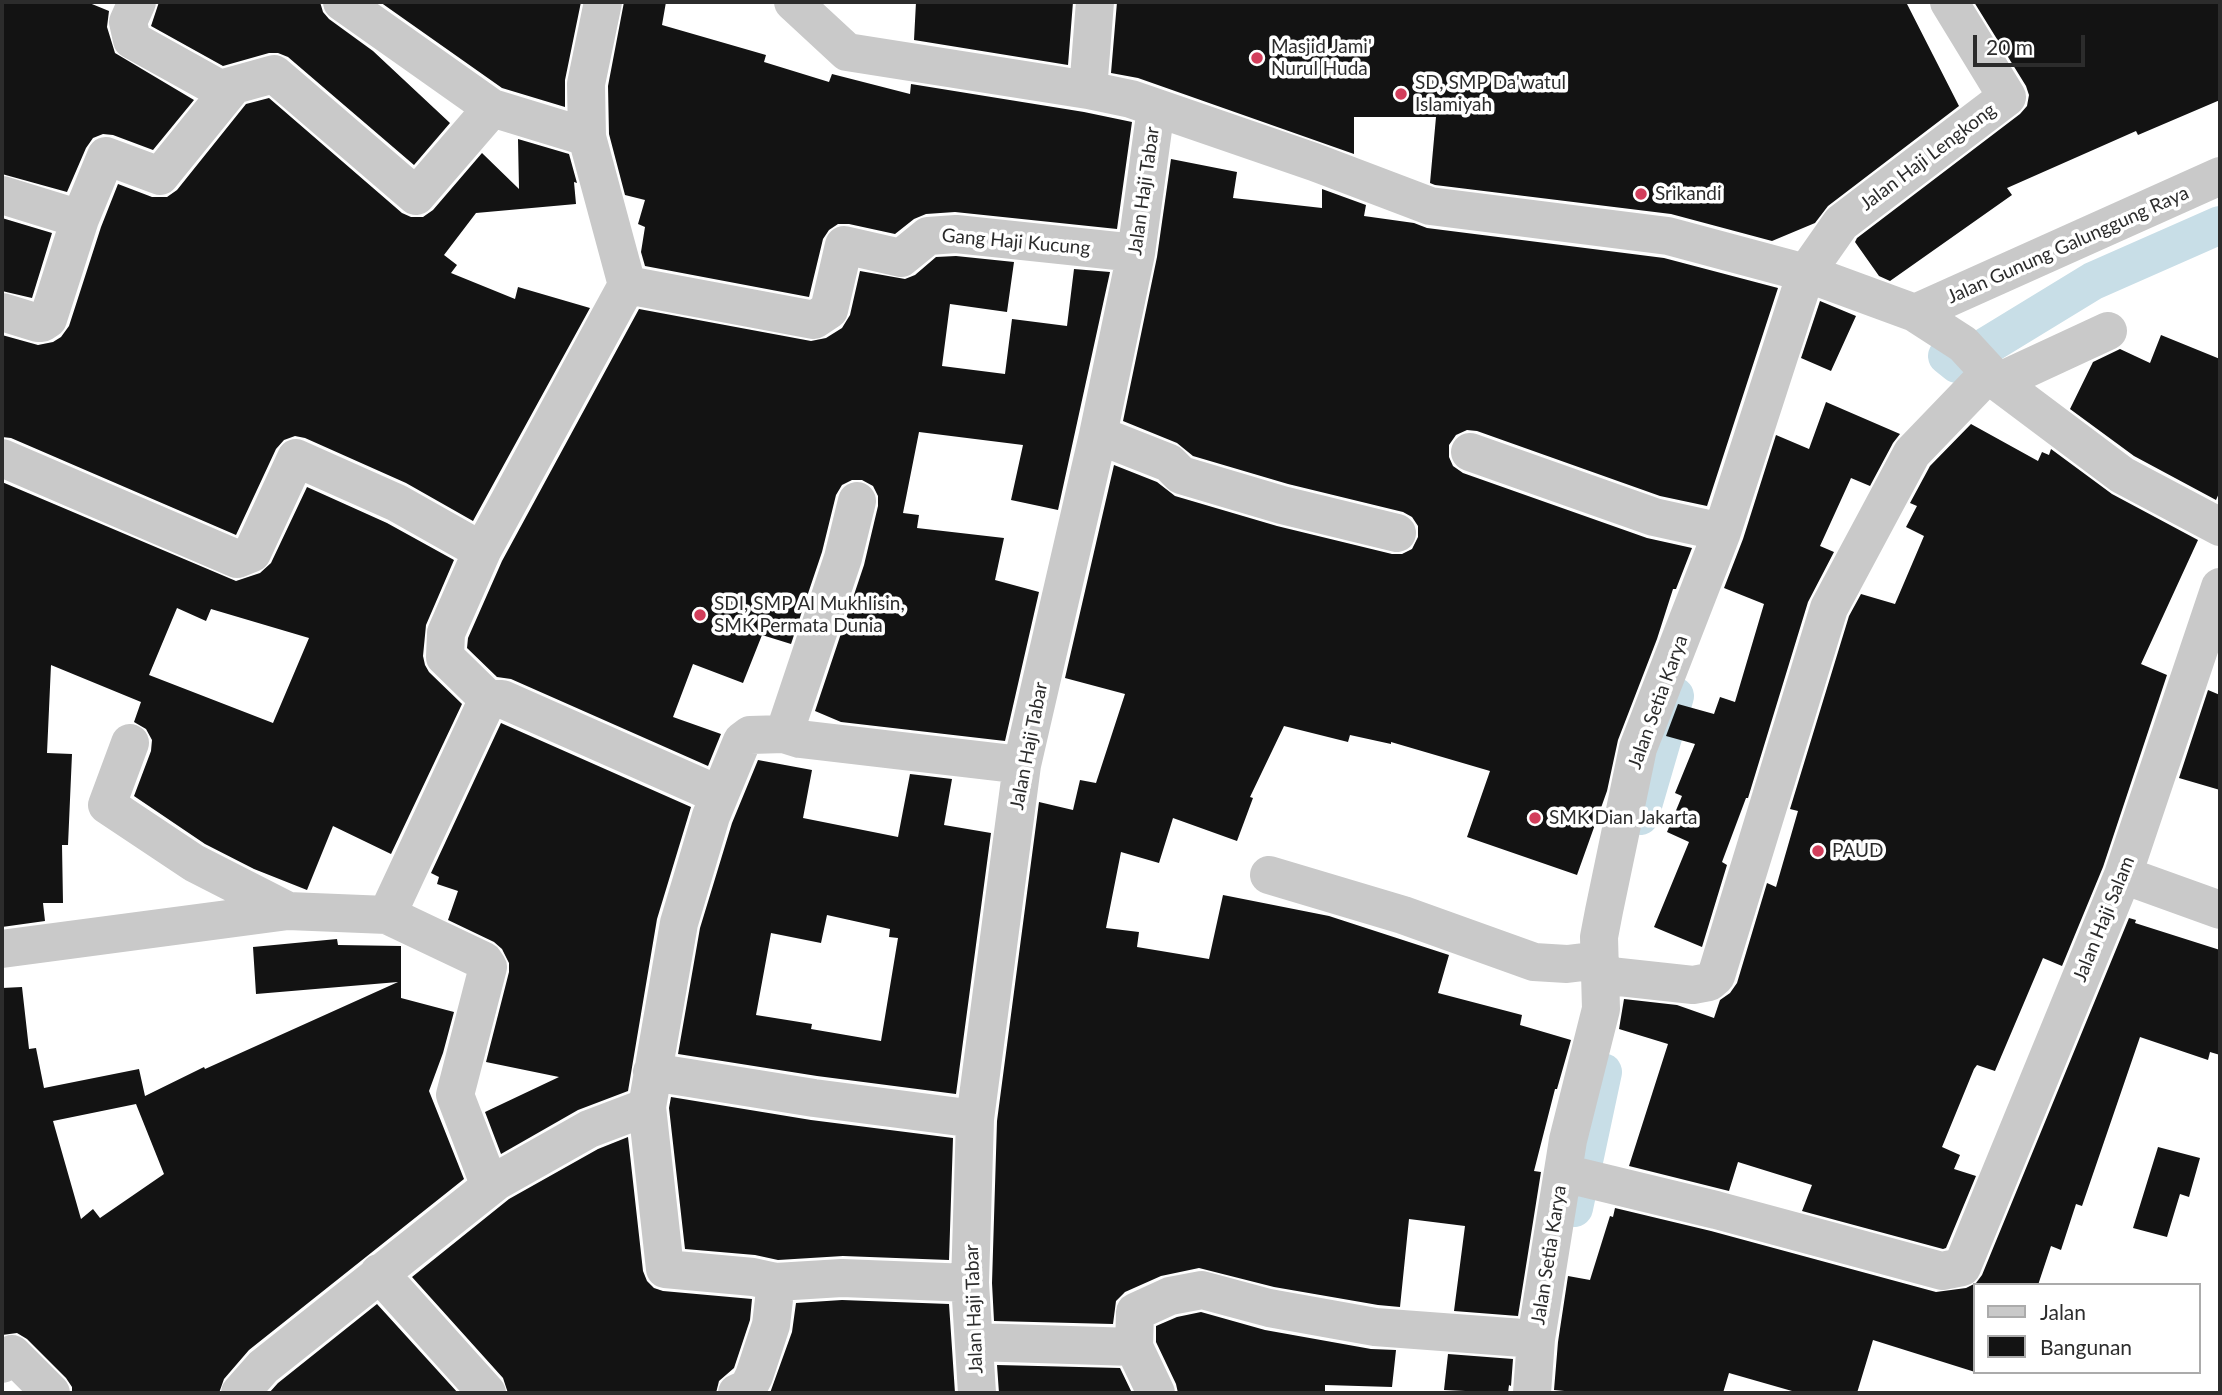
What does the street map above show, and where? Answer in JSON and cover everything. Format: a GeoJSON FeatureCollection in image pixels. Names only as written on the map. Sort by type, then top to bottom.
{"type":"FeatureCollection","features":[{"type":"Feature","properties":{"kind":"street"},"geometry":{"type":"LineString","coordinates":[[136,2],[128,22],[132,40],[220,89],[274,74],[416,196],[492,108]]}},
{"type":"Feature","properties":{"kind":"street"},"geometry":{"type":"LineString","coordinates":[[342,2],[492,108],[587,137]]}},
{"type":"Feature","properties":{"kind":"street"},"geometry":{"type":"LineString","coordinates":[[603,2],[586,84],[587,137],[627,285],[482,551],[446,633],[445,657],[488,699],[502,699],[719,796]]}},
{"type":"Feature","properties":{"kind":"street"},"geometry":{"type":"LineString","coordinates":[[1088,90],[1095,2]]}},
{"type":"Feature","properties":{"kind":"street","name":"Jalan Haji Lengkong"},"geometry":{"type":"LineString","coordinates":[[1806,273],[1841,223],[2007,97],[1949,2]]}},
{"type":"Feature","properties":{"kind":"street"},"geometry":{"type":"LineString","coordinates":[[797,3],[847,52],[1131,99],[1314,162],[1430,206],[1668,236],[1806,273],[1915,313],[2122,475],[2220,527]]}},
{"type":"Feature","properties":{"kind":"street"},"geometry":{"type":"LineString","coordinates":[[2,312],[38,323],[46,322],[80,219],[106,156],[160,176],[233,86]]}},
{"type":"Feature","properties":{"kind":"street","name":"Jalan Haji Tabar"},"geometry":{"type":"LineString","coordinates":[[977,1393],[970,1283],[975,1119],[1022,765],[1098,435],[1136,253],[1156,108]]}},
{"type":"Feature","properties":{"kind":"street","name":"Jalan Gunung Galunggung Raya"},"geometry":{"type":"LineString","coordinates":[[1915,313],[2220,176]]}},
{"type":"Feature","properties":{"kind":"street"},"geometry":{"type":"LineString","coordinates":[[2,195],[80,219]]}},
{"type":"Feature","properties":{"kind":"street","name":"Gang Haji Kucung"},"geometry":{"type":"LineString","coordinates":[[627,285],[814,320],[828,310],[844,245],[901,258],[928,236],[956,234],[1136,253]]}},
{"type":"Feature","properties":{"kind":"street","name":"Jalan Setia Karya"},"geometry":{"type":"LineString","coordinates":[[1532,1393],[1536,1339],[1568,1140],[1601,1009],[1600,937],[1604,911],[1638,748],[1723,532],[1806,273]]}},
{"type":"Feature","properties":{"kind":"street"},"geometry":{"type":"LineString","coordinates":[[1269,875],[1402,915],[1534,962],[1601,967],[1693,985],[1709,982],[1716,976],[1829,608],[1912,453],[1984,367],[2108,331]]}},
{"type":"Feature","properties":{"kind":"street"},"geometry":{"type":"LineString","coordinates":[[1098,435],[1169,463],[1181,475],[1282,505],[1397,533]]}},
{"type":"Feature","properties":{"kind":"street"},"geometry":{"type":"LineString","coordinates":[[1470,452],[1654,517],[1723,532]]}},
{"type":"Feature","properties":{"kind":"street"},"geometry":{"type":"LineString","coordinates":[[2,458],[237,559],[251,552],[296,458],[397,503],[482,551]]}},
{"type":"Feature","properties":{"kind":"street"},"geometry":{"type":"LineString","coordinates":[[784,734],[843,558],[857,500]]}},
{"type":"Feature","properties":{"kind":"street","name":"Jalan Haji Salam"},"geometry":{"type":"LineString","coordinates":[[1563,1173],[1716,1210],[1942,1271],[1962,1267],[2123,875],[2220,587]]}},
{"type":"Feature","properties":{"kind":"street"},"geometry":{"type":"LineString","coordinates":[[387,915],[488,699]]}},
{"type":"Feature","properties":{"kind":"street"},"geometry":{"type":"LineString","coordinates":[[970,1283],[842,1278],[776,1282],[753,1277],[665,1269],[649,1089],[679,923],[711,816],[745,737],[784,734],[800,739],[1022,765]]}},
{"type":"Feature","properties":{"kind":"street"},"geometry":{"type":"LineString","coordinates":[[130,743],[107,805],[194,863],[288,911]]}},
{"type":"Feature","properties":{"kind":"street"},"geometry":{"type":"LineString","coordinates":[[2123,875],[2220,909]]}},
{"type":"Feature","properties":{"kind":"street"},"geometry":{"type":"LineString","coordinates":[[2,949],[288,911],[387,915],[484,961],[488,967],[455,1095],[486,1175],[497,1181]]}},
{"type":"Feature","properties":{"kind":"street"},"geometry":{"type":"LineString","coordinates":[[240,1393],[263,1367],[497,1181],[589,1129],[649,1089],[800,1096],[975,1119]]}},
{"type":"Feature","properties":{"kind":"street"},"geometry":{"type":"LineString","coordinates":[[379,1273],[487,1393]]}},
{"type":"Feature","properties":{"kind":"street"},"geometry":{"type":"LineString","coordinates":[[737,1393],[748,1388],[754,1376],[771,1325],[776,1282]]}},
{"type":"Feature","properties":{"kind":"street"},"geometry":{"type":"LineString","coordinates":[[1156,1393],[1134,1347],[1135,1312],[1170,1296],[1202,1290],[1269,1308],[1374,1327],[1536,1339]]}},
{"type":"Feature","properties":{"kind":"street"},"geometry":{"type":"LineString","coordinates":[[974,1342],[1134,1347]]}},
{"type":"Feature","properties":{"kind":"street"},"geometry":{"type":"LineString","coordinates":[[7,1359],[51,1393]]}},
{"type":"Feature","properties":{"kind":"building"},"geometry":{"type":"Polygon","coordinates":[[[2,2],[87,2],[109,11],[107,27],[115,53],[194,100],[153,150],[113,135],[103,134],[93,138],[67,192],[2,174],[2,2]]]}},
{"type":"Feature","properties":{"kind":"building"},"geometry":{"type":"Polygon","coordinates":[[[159,2],[320,2],[329,19],[373,51],[450,123],[414,165],[288,57],[269,53],[223,66],[151,26],[159,2]]]}},
{"type":"Feature","properties":{"kind":"building"},"geometry":{"type":"Polygon","coordinates":[[[380,2],[581,2],[565,80],[565,107],[502,88],[380,2]]]}},
{"type":"Feature","properties":{"kind":"building"},"geometry":{"type":"Polygon","coordinates":[[[624,2],[666,2],[662,25],[766,55],[764,62],[829,82],[832,74],[910,94],[911,84],[1132,122],[1117,229],[955,212],[926,214],[914,219],[895,234],[838,224],[829,230],[823,239],[809,297],[645,266],[641,252],[645,227],[638,224],[645,200],[625,195],[609,134],[608,86],[624,2]]]}},
{"type":"Feature","properties":{"kind":"building"},"geometry":{"type":"Polygon","coordinates":[[[916,2],[1073,2],[1068,65],[914,40],[916,2]]]}},
{"type":"Feature","properties":{"kind":"building"},"geometry":{"type":"Polygon","coordinates":[[[1117,2],[1906,2],[1959,106],[1828,206],[1815,223],[1772,241],[1671,214],[1435,185],[1430,183],[1436,117],[1354,117],[1354,154],[1138,78],[1111,73],[1117,2]]]}},
{"type":"Feature","properties":{"kind":"building"},"geometry":{"type":"Polygon","coordinates":[[[1974,2],[2220,2],[2220,100],[2138,135],[2136,131],[2007,188],[2012,195],[1890,281],[1879,276],[1855,242],[1857,238],[2027,106],[2029,95],[2026,86],[1974,2]]]}},
{"type":"Feature","properties":{"kind":"building"},"geometry":{"type":"Polygon","coordinates":[[[269,98],[402,213],[411,217],[423,217],[433,210],[482,153],[519,189],[518,139],[569,154],[577,183],[574,182],[576,204],[476,213],[444,255],[457,265],[451,273],[515,299],[518,287],[590,308],[473,521],[406,483],[295,436],[284,440],[276,449],[236,535],[11,438],[2,437],[2,335],[38,345],[61,337],[69,326],[118,184],[152,197],[167,197],[177,190],[246,104],[269,98]]]}},
{"type":"Feature","properties":{"kind":"building"},"geometry":{"type":"Polygon","coordinates":[[[1171,159],[1237,172],[1233,198],[1322,208],[1322,189],[1366,205],[1364,216],[1414,223],[1427,228],[1664,258],[1778,288],[1707,506],[1660,496],[1477,431],[1467,430],[1456,435],[1449,445],[1449,457],[1453,466],[1463,473],[1647,538],[1692,548],[1676,589],[1673,589],[1618,740],[1607,791],[1577,875],[1467,837],[1490,771],[1391,742],[1350,735],[1348,742],[1284,726],[1250,797],[1253,798],[1237,841],[1173,818],[1159,863],[1121,852],[1106,928],[1139,932],[1137,947],[1209,959],[1223,895],[1329,916],[1449,955],[1438,993],[1522,1015],[1520,1025],[1571,1040],[1534,1171],[1541,1172],[1518,1316],[1454,1311],[1465,1226],[1409,1219],[1400,1307],[1274,1287],[1199,1268],[1161,1276],[1125,1292],[1116,1301],[1113,1324],[994,1321],[992,1283],[997,1121],[1039,802],[1073,810],[1080,780],[1096,783],[1125,694],[1065,678],[1114,465],[1157,482],[1175,496],[1277,526],[1392,554],[1402,554],[1412,549],[1418,537],[1418,526],[1412,517],[1403,512],[1288,484],[1193,456],[1177,443],[1123,421],[1157,257],[1171,159]]]}},
{"type":"Feature","properties":{"kind":"building"},"geometry":{"type":"Polygon","coordinates":[[[2,218],[52,233],[32,298],[2,291],[2,218]]]}},
{"type":"Feature","properties":{"kind":"building"},"geometry":{"type":"Polygon","coordinates":[[[956,256],[1014,262],[1007,312],[950,304],[942,366],[1005,374],[1012,319],[1067,326],[1074,269],[1110,272],[1058,510],[1011,500],[1023,445],[919,432],[903,513],[919,515],[917,528],[1004,538],[995,580],[1039,592],[1005,741],[841,722],[815,711],[864,565],[878,506],[878,496],[873,486],[862,480],[852,480],[842,485],[836,495],[822,552],[791,644],[762,635],[743,683],[693,664],[673,717],[721,734],[708,766],[511,679],[497,677],[467,648],[468,638],[502,561],[639,309],[811,341],[826,338],[842,328],[850,315],[860,271],[905,279],[915,275],[936,257],[956,256]]]}},
{"type":"Feature","properties":{"kind":"building"},"geometry":{"type":"Polygon","coordinates":[[[1820,301],[1856,316],[1831,371],[1801,358],[1820,301]]]}},
{"type":"Feature","properties":{"kind":"building"},"geometry":{"type":"Polygon","coordinates":[[[2161,335],[2220,359],[2220,491],[2216,500],[2134,456],[2070,409],[2093,362],[2120,349],[2150,363],[2161,335]]]}},
{"type":"Feature","properties":{"kind":"building"},"geometry":{"type":"Polygon","coordinates":[[[1826,402],[1900,434],[1870,486],[1851,478],[1820,546],[1834,552],[1808,602],[1748,798],[1722,862],[1727,865],[1702,947],[1654,927],[1689,842],[1667,832],[1682,796],[1675,793],[1695,744],[1666,736],[1678,704],[1714,714],[1720,697],[1735,702],[1764,604],[1724,588],[1743,539],[1776,435],[1809,449],[1826,402]]]}},
{"type":"Feature","properties":{"kind":"building"},"geometry":{"type":"Polygon","coordinates":[[[1971,424],[2038,461],[2042,452],[2049,455],[2051,449],[2112,494],[2198,540],[2141,664],[2167,675],[2103,867],[2062,966],[2043,958],[1995,1071],[1977,1065],[1974,1069],[1942,1147],[1960,1155],[1954,1169],[1976,1176],[1946,1248],[1943,1249],[1802,1211],[1812,1185],[1738,1162],[1729,1191],[1629,1166],[1668,1044],[1619,1029],[1624,999],[1677,1005],[1714,1018],[1720,1000],[1730,993],[1737,983],[1767,883],[1776,887],[1798,811],[1790,809],[1849,616],[1861,594],[1895,604],[1924,536],[1906,527],[1917,506],[1910,503],[1930,466],[1971,424]]]}},
{"type":"Feature","properties":{"kind":"building"},"geometry":{"type":"Polygon","coordinates":[[[2,482],[236,581],[260,573],[271,563],[307,487],[387,523],[454,560],[426,625],[423,656],[429,672],[462,704],[391,854],[333,826],[307,890],[254,869],[205,844],[134,796],[151,751],[152,740],[146,729],[134,722],[141,702],[51,665],[47,753],[72,754],[68,845],[62,845],[63,903],[43,903],[45,921],[2,927],[2,482]],[[177,608],[149,675],[273,723],[309,638],[211,609],[206,621],[177,608]]]}},
{"type":"Feature","properties":{"kind":"building"},"geometry":{"type":"Polygon","coordinates":[[[2208,690],[2220,695],[2220,790],[2179,778],[2208,690]]]}},
{"type":"Feature","properties":{"kind":"building"},"geometry":{"type":"Polygon","coordinates":[[[501,723],[691,807],[657,919],[628,1091],[578,1110],[501,1154],[485,1112],[559,1077],[486,1062],[509,963],[502,949],[494,942],[448,920],[458,891],[437,884],[439,877],[431,873],[501,723]]]}},
{"type":"Feature","properties":{"kind":"building"},"geometry":{"type":"Polygon","coordinates":[[[758,760],[812,770],[803,818],[898,837],[910,774],[952,779],[944,825],[991,833],[956,1094],[678,1054],[700,928],[732,823],[758,760]],[[827,915],[821,943],[771,933],[756,1015],[812,1024],[811,1029],[881,1041],[898,938],[889,937],[890,929],[827,915]]]}},
{"type":"Feature","properties":{"kind":"building"},"geometry":{"type":"Polygon","coordinates":[[[2129,918],[2136,920],[2135,923],[2220,950],[2220,1055],[2210,1052],[2208,1060],[2140,1037],[2082,1206],[2076,1204],[2061,1250],[2051,1246],[2039,1283],[1976,1283],[1982,1275],[2129,918]]]}},
{"type":"Feature","properties":{"kind":"building"},"geometry":{"type":"Polygon","coordinates":[[[337,939],[338,945],[401,946],[401,998],[454,1012],[429,1091],[464,1179],[249,1350],[224,1379],[219,1393],[72,1393],[72,1387],[66,1378],[27,1339],[17,1333],[2,1335],[2,988],[22,987],[29,1049],[36,1048],[44,1088],[139,1069],[145,1096],[204,1067],[205,1069],[398,982],[256,994],[253,947],[337,939]],[[136,1104],[53,1121],[81,1219],[93,1209],[100,1218],[164,1174],[136,1104]]]}},
{"type":"Feature","properties":{"kind":"building"},"geometry":{"type":"Polygon","coordinates":[[[671,1097],[811,1120],[953,1138],[949,1260],[843,1256],[778,1260],[755,1255],[685,1249],[669,1108],[671,1097]]]}},
{"type":"Feature","properties":{"kind":"building"},"geometry":{"type":"Polygon","coordinates":[[[628,1137],[643,1271],[647,1281],[654,1288],[663,1291],[752,1299],[750,1320],[734,1368],[719,1381],[716,1393],[508,1393],[503,1378],[412,1277],[509,1199],[598,1149],[628,1137]]]}},
{"type":"Feature","properties":{"kind":"building"},"geometry":{"type":"Polygon","coordinates":[[[2158,1147],[2200,1158],[2189,1197],[2180,1194],[2167,1237],[2133,1228],[2158,1147]]]}},
{"type":"Feature","properties":{"kind":"building"},"geometry":{"type":"Polygon","coordinates":[[[1615,1208],[1936,1292],[1966,1288],[1974,1284],[1974,1372],[1873,1340],[1857,1393],[1799,1393],[1729,1373],[1723,1393],[1585,1393],[1554,1390],[1568,1276],[1590,1280],[1615,1208]]]}},
{"type":"Feature","properties":{"kind":"building"},"geometry":{"type":"Polygon","coordinates":[[[842,1300],[949,1304],[955,1393],[770,1393],[792,1332],[796,1303],[842,1300]]]}},
{"type":"Feature","properties":{"kind":"building"},"geometry":{"type":"Polygon","coordinates":[[[377,1304],[458,1393],[269,1393],[278,1383],[377,1304]]]}},
{"type":"Feature","properties":{"kind":"building"},"geometry":{"type":"Polygon","coordinates":[[[1201,1312],[1265,1330],[1371,1349],[1396,1350],[1392,1387],[1325,1385],[1325,1393],[1178,1393],[1156,1342],[1156,1326],[1177,1317],[1201,1312]]]}},
{"type":"Feature","properties":{"kind":"building"},"geometry":{"type":"Polygon","coordinates":[[[1448,1354],[1513,1359],[1508,1393],[1444,1390],[1448,1354]]]}},
{"type":"Feature","properties":{"kind":"building"},"geometry":{"type":"Polygon","coordinates":[[[997,1365],[1120,1368],[1132,1393],[999,1393],[997,1365]]]}},
{"type":"Feature","properties":{"kind":"waterway"},"geometry":{"type":"LineString","coordinates":[[1947,356],[1957,364],[2093,281],[2220,225]]}},
{"type":"Feature","properties":{"kind":"waterway"},"geometry":{"type":"LineString","coordinates":[[1640,816],[1675,696]]}},
{"type":"Feature","properties":{"kind":"waterway"},"geometry":{"type":"LineString","coordinates":[[1574,1208],[1603,1072]]}},
{"type":"Feature","properties":{"kind":"place","name":"Masjid Jami' Nurul Huda"},"geometry":{"type":"Point","coordinates":[1257,58]}},
{"type":"Feature","properties":{"kind":"place","name":"SD, SMP Da'watul Islamiyah"},"geometry":{"type":"Point","coordinates":[1401,94]}},
{"type":"Feature","properties":{"kind":"place","name":"Srikandi"},"geometry":{"type":"Point","coordinates":[1641,194]}},
{"type":"Feature","properties":{"kind":"place","name":"SDI, SMP Al Mukhlisin, SMK Permata Dunia"},"geometry":{"type":"Point","coordinates":[700,615]}},
{"type":"Feature","properties":{"kind":"place","name":"SMK Dian Jakarta"},"geometry":{"type":"Point","coordinates":[1535,818]}},
{"type":"Feature","properties":{"kind":"place","name":"PAUD"},"geometry":{"type":"Point","coordinates":[1818,851]}}]}
